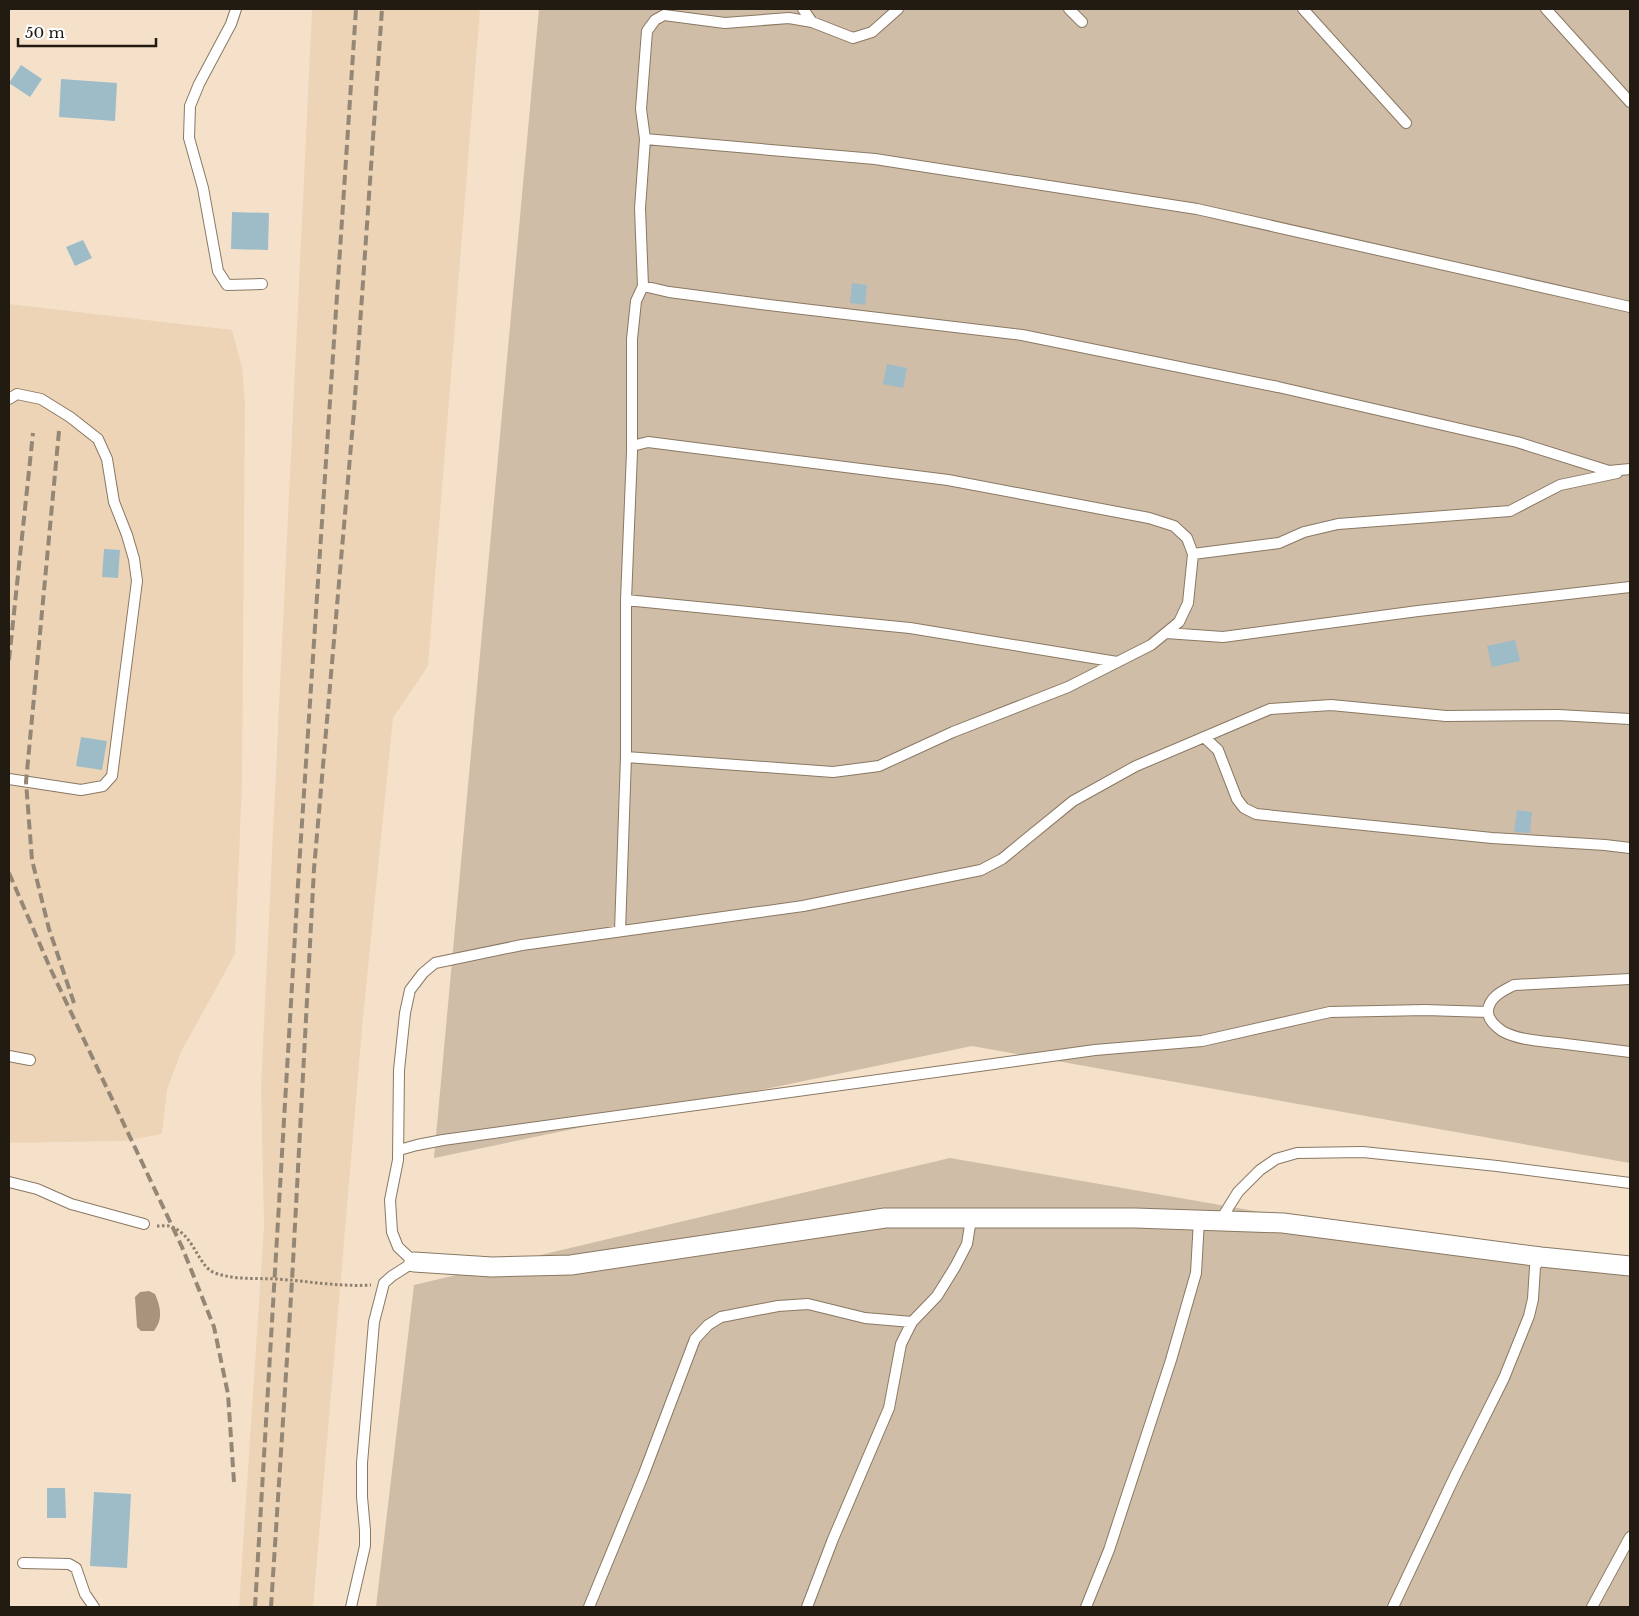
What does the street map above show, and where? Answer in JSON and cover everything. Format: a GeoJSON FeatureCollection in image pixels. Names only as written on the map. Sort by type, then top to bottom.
{"type":"FeatureCollection","features":[{"type":"Feature","properties":{"kind":"street"},"geometry":{"type":"LineString","coordinates":[[414,1262],[492,1267],[571,1265],[885,1218],[1135,1218],[1283,1223],[1542,1257],[1630,1266]]}},
{"type":"Feature","properties":{"kind":"lane"},"geometry":{"type":"LineString","coordinates":[[236,9],[231,24],[199,84],[190,106],[189,138],[203,188],[218,271],[227,284],[262,284]]}},
{"type":"Feature","properties":{"kind":"lane"},"geometry":{"type":"LineString","coordinates":[[803,9],[812,22]]}},
{"type":"Feature","properties":{"kind":"lane"},"geometry":{"type":"LineString","coordinates":[[620,931],[626,757],[626,600],[632,446],[632,339],[636,301],[643,286],[640,208],[645,140],[641,109],[647,31],[655,20],[664,15],[725,23],[789,18],[812,22],[853,38],[872,32],[898,9]]}},
{"type":"Feature","properties":{"kind":"lane"},"geometry":{"type":"LineString","coordinates":[[1070,9],[1082,22]]}},
{"type":"Feature","properties":{"kind":"lane"},"geometry":{"type":"LineString","coordinates":[[1302,9],[1406,123]]}},
{"type":"Feature","properties":{"kind":"lane"},"geometry":{"type":"LineString","coordinates":[[1546,9],[1630,102]]}},
{"type":"Feature","properties":{"kind":"lane"},"geometry":{"type":"LineString","coordinates":[[645,140],[875,159],[1197,210],[1630,307]]}},
{"type":"Feature","properties":{"kind":"lane"},"geometry":{"type":"LineString","coordinates":[[643,286],[669,292],[760,304],[1022,335],[1278,387],[1517,442],[1609,471],[1630,469]]}},
{"type":"Feature","properties":{"kind":"lane"},"geometry":{"type":"LineString","coordinates":[[9,399],[17,394],[41,399],[70,417],[98,439],[107,459],[114,502],[128,535],[137,580],[112,776],[103,786],[81,790],[9,780]]}},
{"type":"Feature","properties":{"kind":"lane"},"geometry":{"type":"LineString","coordinates":[[626,757],[833,772],[879,766],[953,732],[1068,687],[1150,645],[1179,622],[1188,603],[1193,554],[1187,538],[1174,526],[1140,516],[948,480],[648,442],[632,446]]}},
{"type":"Feature","properties":{"kind":"lane"},"geometry":{"type":"LineString","coordinates":[[1193,554],[1279,543],[1304,532],[1338,524],[1510,511],[1560,485],[1607,476],[1630,469]]}},
{"type":"Feature","properties":{"kind":"lane"},"geometry":{"type":"LineString","coordinates":[[1166,633],[1224,636],[1418,611],[1630,587]]}},
{"type":"Feature","properties":{"kind":"lane"},"geometry":{"type":"LineString","coordinates":[[626,600],[910,628],[1117,662]]}},
{"type":"Feature","properties":{"kind":"lane"},"geometry":{"type":"LineString","coordinates":[[351,1607],[365,1546],[362,1463],[374,1322],[384,1284],[392,1276],[414,1262],[398,1247],[392,1232],[390,1200],[399,1150],[399,1070],[405,1013],[410,990],[434,963],[522,945],[803,906],[982,870],[1002,859],[1073,801],[1136,766],[1270,709],[1331,705],[1446,716],[1558,715],[1630,719]]}},
{"type":"Feature","properties":{"kind":"lane"},"geometry":{"type":"LineString","coordinates":[[1204,737],[1218,750],[1237,799],[1244,808],[1256,814],[1492,838],[1630,848]]}},
{"type":"Feature","properties":{"kind":"lane"},"geometry":{"type":"LineString","coordinates":[[1630,979],[1514,986],[1502,991],[1493,998],[1489,1004],[1488,1012],[1493,1024],[1504,1032],[1526,1039],[1630,1052]]}},
{"type":"Feature","properties":{"kind":"lane"},"geometry":{"type":"LineString","coordinates":[[399,1150],[443,1140],[1096,1050],[1202,1041],[1330,1012],[1425,1010],[1488,1012]]}},
{"type":"Feature","properties":{"kind":"lane"},"geometry":{"type":"LineString","coordinates":[[9,1056],[30,1060]]}},
{"type":"Feature","properties":{"kind":"lane"},"geometry":{"type":"LineString","coordinates":[[1220,1221],[1238,1192],[1260,1170],[1276,1159],[1297,1153],[1363,1152],[1497,1166],[1630,1183]]}},
{"type":"Feature","properties":{"kind":"lane"},"geometry":{"type":"LineString","coordinates":[[9,1182],[37,1189],[71,1204],[144,1224]]}},
{"type":"Feature","properties":{"kind":"lane"},"geometry":{"type":"LineString","coordinates":[[807,1607],[833,1539],[889,1408],[901,1344],[912,1322],[937,1296],[955,1267],[967,1244],[971,1219]]}},
{"type":"Feature","properties":{"kind":"lane"},"geometry":{"type":"LineString","coordinates":[[1086,1607],[1109,1550],[1171,1360],[1194,1282],[1199,1220]]}},
{"type":"Feature","properties":{"kind":"lane"},"geometry":{"type":"LineString","coordinates":[[1393,1607],[1504,1378],[1529,1316],[1533,1299],[1535,1267],[1542,1257]]}},
{"type":"Feature","properties":{"kind":"lane"},"geometry":{"type":"LineString","coordinates":[[589,1607],[643,1476],[695,1340],[708,1325],[721,1317],[778,1306],[808,1304],[865,1318],[912,1322]]}},
{"type":"Feature","properties":{"kind":"lane"},"geometry":{"type":"LineString","coordinates":[[1592,1607],[1630,1537]]}},
{"type":"Feature","properties":{"kind":"lane"},"geometry":{"type":"LineString","coordinates":[[23,1563],[69,1564],[76,1568],[85,1594],[94,1607]]}},
{"type":"Feature","properties":{"kind":"path"},"geometry":{"type":"LineString","coordinates":[[144,1224],[172,1227],[190,1240],[206,1268],[215,1273],[239,1278],[276,1279],[354,1286],[384,1284]]}},
{"type":"Feature","properties":{"kind":"shaded area"},"geometry":{"type":"Polygon","coordinates":[[[312,9],[480,9],[428,666],[393,718],[363,1018],[313,1607],[239,1607],[264,1225],[261,1087],[312,9]]]}},
{"type":"Feature","properties":{"kind":"shaded area"},"geometry":{"type":"Polygon","coordinates":[[[539,9],[1630,9],[1630,1163],[972,1046],[434,1158],[539,9]]]}},
{"type":"Feature","properties":{"kind":"shaded area"},"geometry":{"type":"Polygon","coordinates":[[[9,304],[232,330],[242,367],[245,402],[242,783],[235,954],[181,1052],[167,1090],[162,1134],[124,1141],[9,1143],[9,304]]]}},
{"type":"Feature","properties":{"kind":"shaded area"},"geometry":{"type":"Polygon","coordinates":[[[950,1158],[1630,1276],[1630,1607],[376,1607],[414,1285],[950,1158]]]}},
{"type":"Feature","properties":{"kind":"shaded area"},"geometry":{"type":"Polygon","coordinates":[[[149,1291],[155,1294],[159,1304],[160,1318],[154,1331],[141,1331],[137,1327],[135,1297],[140,1292],[149,1291]]]}},
{"type":"Feature","properties":{"kind":"building"},"geometry":{"type":"Polygon","coordinates":[[[21,65],[42,79],[30,97],[9,83],[21,65]]]}},
{"type":"Feature","properties":{"kind":"building"},"geometry":{"type":"Polygon","coordinates":[[[61,79],[117,83],[115,121],[59,117],[61,79]]]}},
{"type":"Feature","properties":{"kind":"building"},"geometry":{"type":"Polygon","coordinates":[[[232,212],[269,213],[268,250],[231,249],[232,212]]]}},
{"type":"Feature","properties":{"kind":"building"},"geometry":{"type":"Polygon","coordinates":[[[83,240],[92,258],[75,266],[66,247],[83,240]]]}},
{"type":"Feature","properties":{"kind":"building"},"geometry":{"type":"Polygon","coordinates":[[[852,283],[867,285],[865,305],[850,303],[852,283]]]}},
{"type":"Feature","properties":{"kind":"building"},"geometry":{"type":"Polygon","coordinates":[[[887,364],[907,368],[903,388],[883,384],[887,364]]]}},
{"type":"Feature","properties":{"kind":"building"},"geometry":{"type":"Polygon","coordinates":[[[104,549],[120,550],[118,578],[102,577],[104,549]]]}},
{"type":"Feature","properties":{"kind":"building"},"geometry":{"type":"Polygon","coordinates":[[[1515,640],[1520,661],[1492,667],[1487,646],[1515,640]]]}},
{"type":"Feature","properties":{"kind":"building"},"geometry":{"type":"Polygon","coordinates":[[[81,737],[107,741],[102,770],[76,766],[81,737]]]}},
{"type":"Feature","properties":{"kind":"building"},"geometry":{"type":"Polygon","coordinates":[[[1517,810],[1532,812],[1530,833],[1514,832],[1517,810]]]}},
{"type":"Feature","properties":{"kind":"building"},"geometry":{"type":"Polygon","coordinates":[[[47,1488],[65,1488],[66,1518],[47,1518],[47,1488]]]}},
{"type":"Feature","properties":{"kind":"building"},"geometry":{"type":"Polygon","coordinates":[[[94,1492],[131,1494],[127,1568],[90,1566],[94,1492]]]}},
{"type":"Feature","properties":{"kind":"railway"},"geometry":{"type":"LineString","coordinates":[[255,1607],[299,868],[356,9]]}},
{"type":"Feature","properties":{"kind":"railway"},"geometry":{"type":"LineString","coordinates":[[271,1607],[292,1281],[314,869],[354,411],[382,9]]}},
{"type":"Feature","properties":{"kind":"railway"},"geometry":{"type":"LineString","coordinates":[[59,431],[26,782],[32,860],[49,929],[74,1003]]}},
{"type":"Feature","properties":{"kind":"railway"},"geometry":{"type":"LineString","coordinates":[[9,660],[33,433]]}},
{"type":"Feature","properties":{"kind":"railway"},"geometry":{"type":"LineString","coordinates":[[9,873],[51,970],[182,1247],[214,1327],[228,1394],[234,1482]]}}]}
